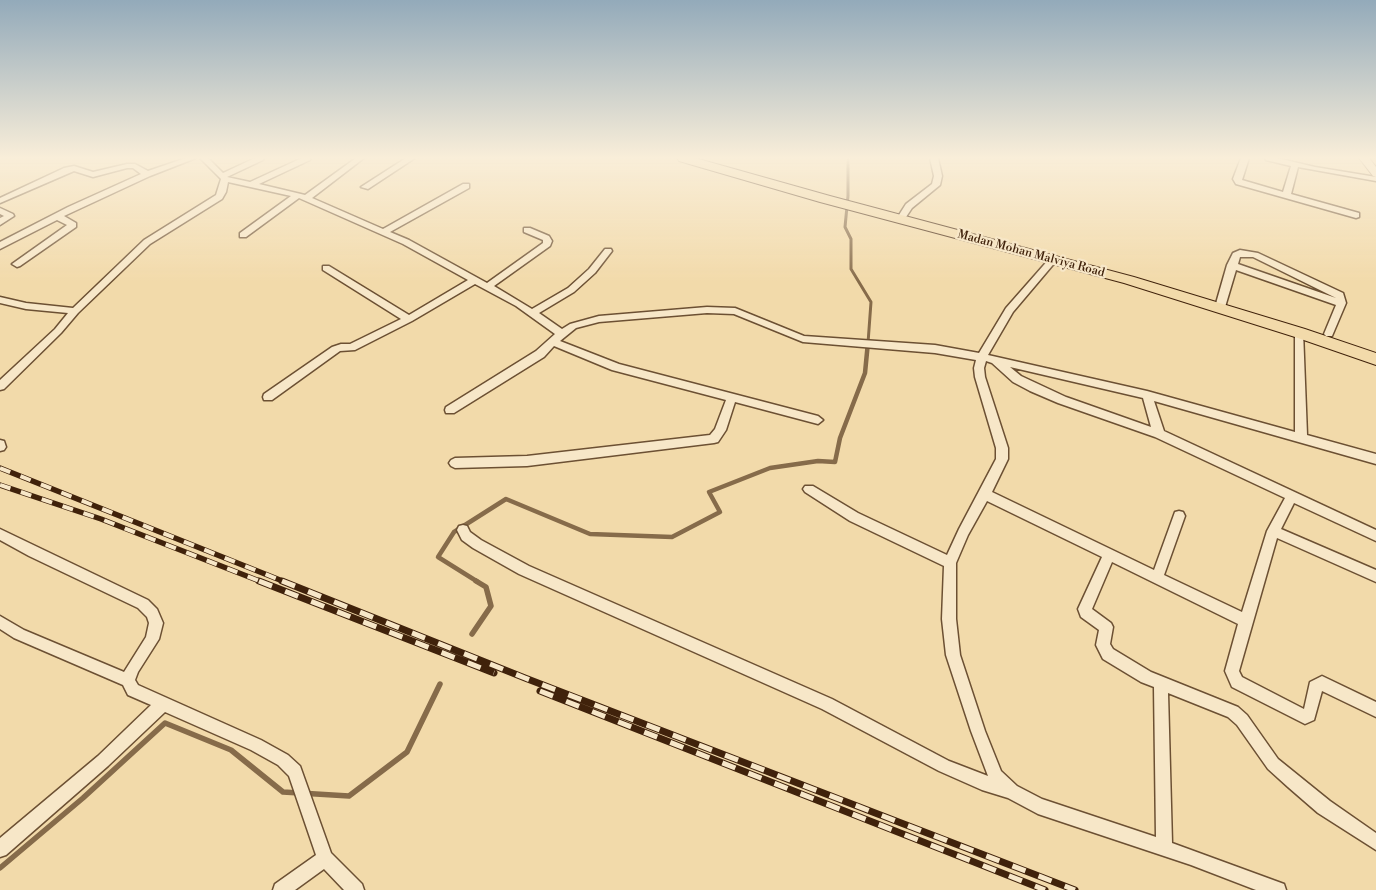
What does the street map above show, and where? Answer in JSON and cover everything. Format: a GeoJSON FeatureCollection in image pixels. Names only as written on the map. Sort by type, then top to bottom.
{"type":"FeatureCollection","features":[{"type":"Feature","properties":{"kind":"highway","name":"Madan Mohan Malviya Road"},"geometry":{"type":"LineString","coordinates":[[835,200],[1329,334],[1376,351]]}},
{"type":"Feature","properties":{"kind":"highway","name":"Madan Mohan Malviya Road"},"geometry":{"type":"LineString","coordinates":[[859,206],[1057,254],[1221,304],[1376,359]]}},
{"type":"Feature","properties":{"kind":"street"},"geometry":{"type":"LineString","coordinates":[[0,246],[93,200]]}},
{"type":"Feature","properties":{"kind":"street"},"geometry":{"type":"LineString","coordinates":[[0,386],[58,332],[76,311],[147,242],[215,200]]}},
{"type":"Feature","properties":{"kind":"street"},"geometry":{"type":"LineString","coordinates":[[243,235],[298,200]]}},
{"type":"Feature","properties":{"kind":"street"},"geometry":{"type":"LineString","coordinates":[[308,200],[384,232],[475,280],[532,313],[562,334]]}},
{"type":"Feature","properties":{"kind":"street"},"geometry":{"type":"LineString","coordinates":[[384,232],[442,200]]}},
{"type":"Feature","properties":{"kind":"street"},"geometry":{"type":"LineString","coordinates":[[902,215],[917,200]]}},
{"type":"Feature","properties":{"kind":"street"},"geometry":{"type":"LineString","coordinates":[[1299,200],[1356,215]]}},
{"type":"Feature","properties":{"kind":"street"},"geometry":{"type":"LineString","coordinates":[[0,211],[10,216],[0,222]]}},
{"type":"Feature","properties":{"kind":"street"},"geometry":{"type":"LineString","coordinates":[[17,264],[74,225],[57,216]]}},
{"type":"Feature","properties":{"kind":"street"},"geometry":{"type":"LineString","coordinates":[[487,287],[547,244],[546,238],[527,230]]}},
{"type":"Feature","properties":{"kind":"street"},"geometry":{"type":"LineString","coordinates":[[532,313],[571,290],[592,271],[608,251]]}},
{"type":"Feature","properties":{"kind":"street"},"geometry":{"type":"LineString","coordinates":[[1221,304],[1236,255],[1240,253],[1255,255],[1340,295],[1341,303],[1329,334]]}},
{"type":"Feature","properties":{"kind":"street"},"geometry":{"type":"LineString","coordinates":[[1012,792],[996,776],[978,731],[953,655],[949,619],[950,563],[963,533],[1002,459],[1002,448],[980,377],[979,368],[982,357],[1009,310],[1052,260]]}},
{"type":"Feature","properties":{"kind":"street"},"geometry":{"type":"LineString","coordinates":[[1232,265],[1341,303]]}},
{"type":"Feature","properties":{"kind":"street"},"geometry":{"type":"LineString","coordinates":[[326,268],[409,319]]}},
{"type":"Feature","properties":{"kind":"street"},"geometry":{"type":"LineString","coordinates":[[268,397],[336,349],[340,347],[351,348],[409,319],[475,280]]}},
{"type":"Feature","properties":{"kind":"street"},"geometry":{"type":"LineString","coordinates":[[0,300],[26,306],[76,311]]}},
{"type":"Feature","properties":{"kind":"street"},"geometry":{"type":"LineString","coordinates":[[450,410],[540,354],[573,326],[599,319],[735,311],[803,339],[935,349],[982,357],[1147,395],[1376,459]]}},
{"type":"Feature","properties":{"kind":"street"},"geometry":{"type":"LineString","coordinates":[[1300,333],[1301,438]]}},
{"type":"Feature","properties":{"kind":"street"},"geometry":{"type":"LineString","coordinates":[[554,342],[616,367],[818,420]]}},
{"type":"Feature","properties":{"kind":"street"},"geometry":{"type":"LineString","coordinates":[[995,360],[1017,379],[1034,388],[1062,400],[1158,434],[1376,536]]}},
{"type":"Feature","properties":{"kind":"street"},"geometry":{"type":"LineString","coordinates":[[1147,395],[1158,434]]}},
{"type":"Feature","properties":{"kind":"street"},"geometry":{"type":"LineString","coordinates":[[456,463],[527,461],[698,442],[714,438],[720,430],[732,397]]}},
{"type":"Feature","properties":{"kind":"street"},"geometry":{"type":"LineString","coordinates":[[809,489],[854,517],[950,563]]}},
{"type":"Feature","properties":{"kind":"street"},"geometry":{"type":"LineString","coordinates":[[985,494],[1246,621]]}},
{"type":"Feature","properties":{"kind":"street"},"geometry":{"type":"LineString","coordinates":[[1292,496],[1274,531],[1232,671],[1237,682],[1305,717],[1309,715],[1315,687],[1322,683],[1376,710]]}},
{"type":"Feature","properties":{"kind":"street"},"geometry":{"type":"LineString","coordinates":[[1157,578],[1179,516]]}},
{"type":"Feature","properties":{"kind":"street"},"geometry":{"type":"LineString","coordinates":[[463,530],[466,536],[477,544],[524,570],[827,704],[944,766],[1012,792],[1038,806],[1191,857],[1278,890]]}},
{"type":"Feature","properties":{"kind":"street"},"geometry":{"type":"LineString","coordinates":[[1274,531],[1376,576]]}},
{"type":"Feature","properties":{"kind":"street"},"geometry":{"type":"LineString","coordinates":[[1,536],[143,604],[152,613],[156,624],[152,639],[132,668],[128,680]]}},
{"type":"Feature","properties":{"kind":"street"},"geometry":{"type":"LineString","coordinates":[[1109,555],[1085,609],[1086,613],[1106,627],[1104,645],[1108,654],[1161,683],[1233,712],[1242,720],[1273,764],[1324,807],[1376,842]]}},
{"type":"Feature","properties":{"kind":"street"},"geometry":{"type":"LineString","coordinates":[[0,622],[19,634],[128,680],[133,690],[256,745],[283,760],[295,771],[325,858],[356,890]]}},
{"type":"Feature","properties":{"kind":"street"},"geometry":{"type":"LineString","coordinates":[[1161,683],[1164,849]]}},
{"type":"Feature","properties":{"kind":"street"},"geometry":{"type":"LineString","coordinates":[[0,849],[103,761],[162,704]]}},
{"type":"Feature","properties":{"kind":"street"},"geometry":{"type":"LineString","coordinates":[[281,890],[325,858]]}},
{"type":"Feature","properties":{"kind":"waterway"},"geometry":{"type":"LineString","coordinates":[[848,200],[845,227],[851,239],[851,269],[871,302],[868,343]]}},
{"type":"Feature","properties":{"kind":"waterway"},"geometry":{"type":"LineString","coordinates":[[478,582],[438,557],[454,532],[506,499],[590,534],[672,537],[720,512],[709,492],[770,468],[818,461],[835,462],[840,438],[865,373],[868,342]]}},
{"type":"Feature","properties":{"kind":"waterway"},"geometry":{"type":"LineString","coordinates":[[472,634],[491,606],[486,587],[476,581]]}},
{"type":"Feature","properties":{"kind":"waterway"},"geometry":{"type":"LineString","coordinates":[[0,868],[83,798],[165,723],[231,750],[283,792],[349,796],[407,752],[440,684]]}},
{"type":"Feature","properties":{"kind":"railway"},"geometry":{"type":"LineString","coordinates":[[0,468],[285,582]]}},
{"type":"Feature","properties":{"kind":"railway"},"geometry":{"type":"LineString","coordinates":[[0,485],[101,519],[262,582]]}},
{"type":"Feature","properties":{"kind":"railway"},"geometry":{"type":"LineString","coordinates":[[259,581],[494,673]]}},
{"type":"Feature","properties":{"kind":"railway"},"geometry":{"type":"LineString","coordinates":[[282,581],[525,678],[1075,890]]}},
{"type":"Feature","properties":{"kind":"railway"},"geometry":{"type":"LineString","coordinates":[[540,691],[1045,890]]}}]}
